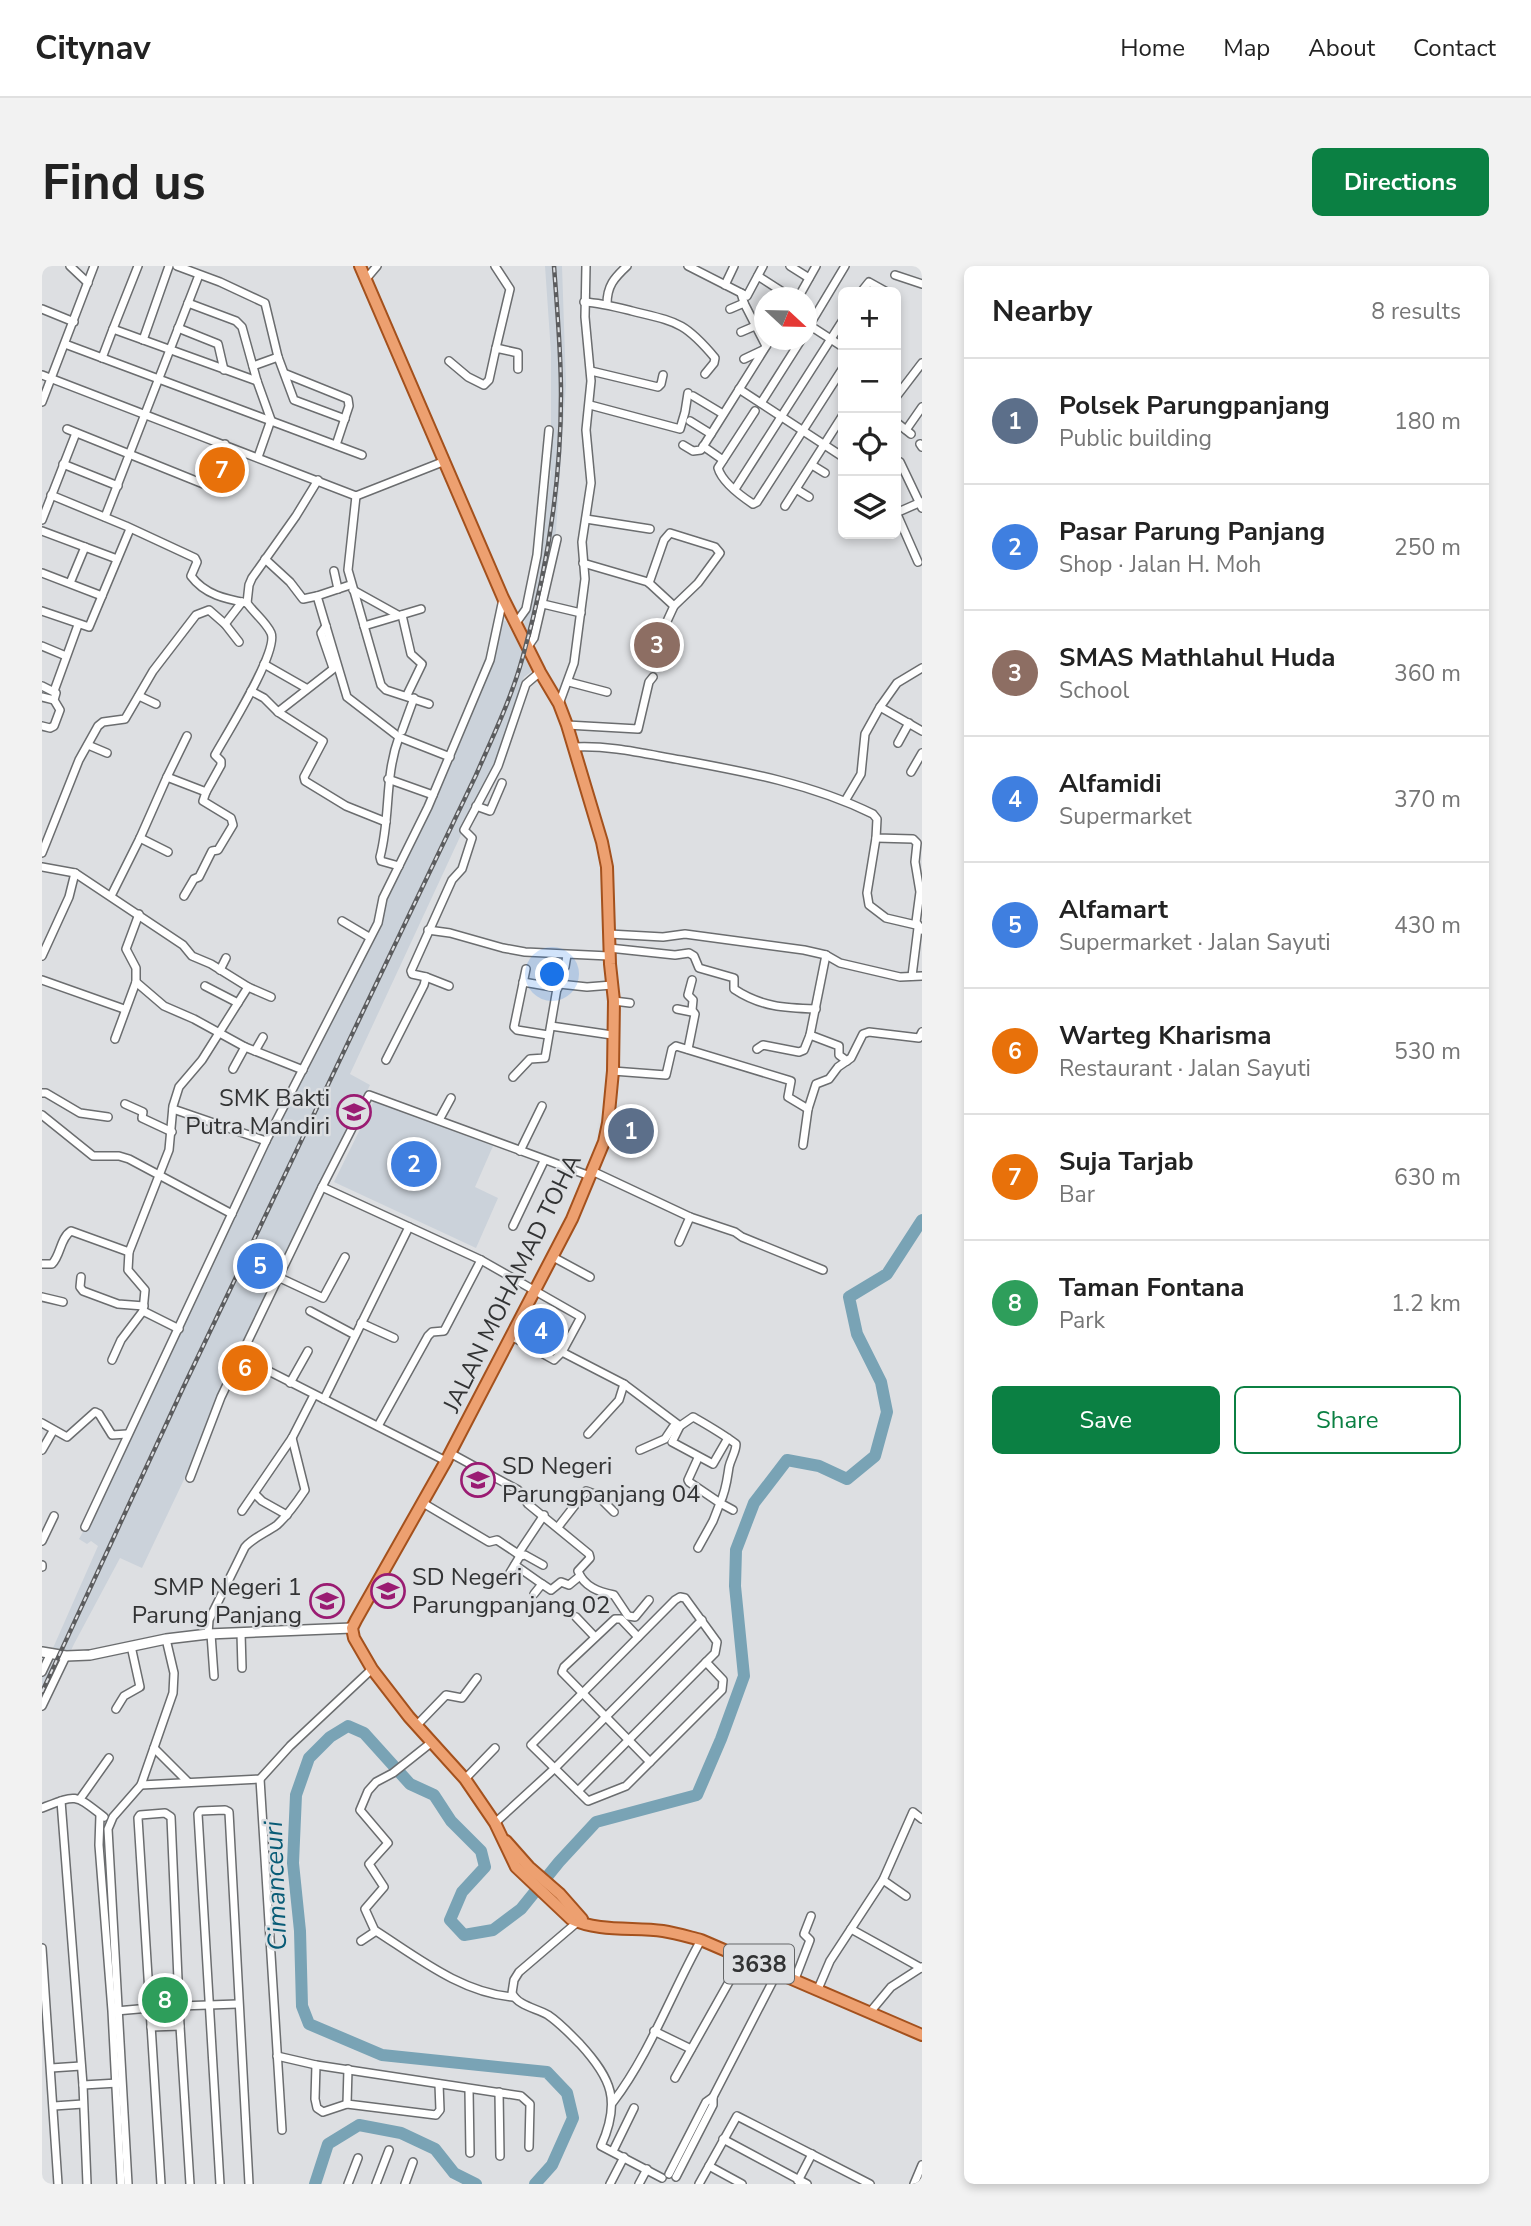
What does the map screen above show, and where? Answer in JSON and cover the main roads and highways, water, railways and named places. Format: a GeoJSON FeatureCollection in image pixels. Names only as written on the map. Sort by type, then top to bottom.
{"type":"FeatureCollection","features":[{"type":"Feature","properties":{"kind":"main road","name":"JALAN MOHAMAD TOHA"},"geometry":{"type":"LineString","coordinates":[[360,266],[503,598],[559,704],[567,725],[607,867],[609,952],[614,1000],[613,1071],[608,1123],[591,1174],[536,1290],[423,1503],[352,1628],[358,1647],[372,1670],[464,1779],[526,1871],[557,1898],[565,1914],[609,1927],[663,1931],[701,1940],[872,2011],[922,2035]]}},
{"type":"Feature","properties":{"kind":"waterway","name":"Cimanceuri"},"geometry":{"type":"LineString","coordinates":[[535,2184],[552,2165],[573,2118],[567,2093],[547,2072],[382,2055],[309,2024],[302,2006],[300,1931],[293,1863],[296,1795],[309,1758],[330,1737],[348,1726],[364,1733],[410,1784],[434,1795],[451,1821],[481,1851],[485,1867],[462,1892],[450,1920],[464,1935],[493,1930],[521,1909],[596,1822],[697,1795],[744,1676],[735,1586],[736,1550],[754,1503],[787,1460],[819,1466],[847,1479],[875,1456],[887,1412],[881,1382],[857,1334],[849,1297],[887,1274],[922,1220]]}},
{"type":"Feature","properties":{"kind":"waterway","name":"Cimanceuri"},"geometry":{"type":"LineString","coordinates":[[315,2184],[328,2144],[359,2125],[401,2133],[435,2149],[454,2173],[476,2184]]}},
{"type":"Feature","properties":{"kind":"railway"},"geometry":{"type":"LineString","coordinates":[[42,1692],[183,1388],[476,775],[513,686],[539,592],[555,493],[561,394],[554,266]]}},
{"type":"Feature","properties":{"kind":"place","name":"Suja Tarjab"},"geometry":{"type":"Point","coordinates":[222,470]}},
{"type":"Feature","properties":{"kind":"place","name":"SMAS Mathlahul Huda"},"geometry":{"type":"Point","coordinates":[657,645]}},
{"type":"Feature","properties":{"kind":"place","name":"SMK Bakti Putra Mandiri"},"geometry":{"type":"Point","coordinates":[354,1112]}},
{"type":"Feature","properties":{"kind":"place","name":"Polsek Parungpanjang"},"geometry":{"type":"Point","coordinates":[631,1131]}},
{"type":"Feature","properties":{"kind":"place","name":"Pasar Parung Panjang"},"geometry":{"type":"Point","coordinates":[414,1164]}},
{"type":"Feature","properties":{"kind":"place","name":"Alfamart"},"geometry":{"type":"Point","coordinates":[260,1266]}},
{"type":"Feature","properties":{"kind":"place","name":"Alfamidi"},"geometry":{"type":"Point","coordinates":[541,1331]}},
{"type":"Feature","properties":{"kind":"place","name":"Warteg Kharisma"},"geometry":{"type":"Point","coordinates":[245,1368]}},
{"type":"Feature","properties":{"kind":"place","name":"SD Negeri Parungpanjang 04"},"geometry":{"type":"Point","coordinates":[478,1480]}},
{"type":"Feature","properties":{"kind":"place","name":"SD Negeri Parungpanjang 02"},"geometry":{"type":"Point","coordinates":[388,1591]}},
{"type":"Feature","properties":{"kind":"place","name":"SMP Negeri 1 Parung Panjang"},"geometry":{"type":"Point","coordinates":[327,1601]}},
{"type":"Feature","properties":{"kind":"place","name":"Taman Fontana"},"geometry":{"type":"Point","coordinates":[165,2000]}}]}
